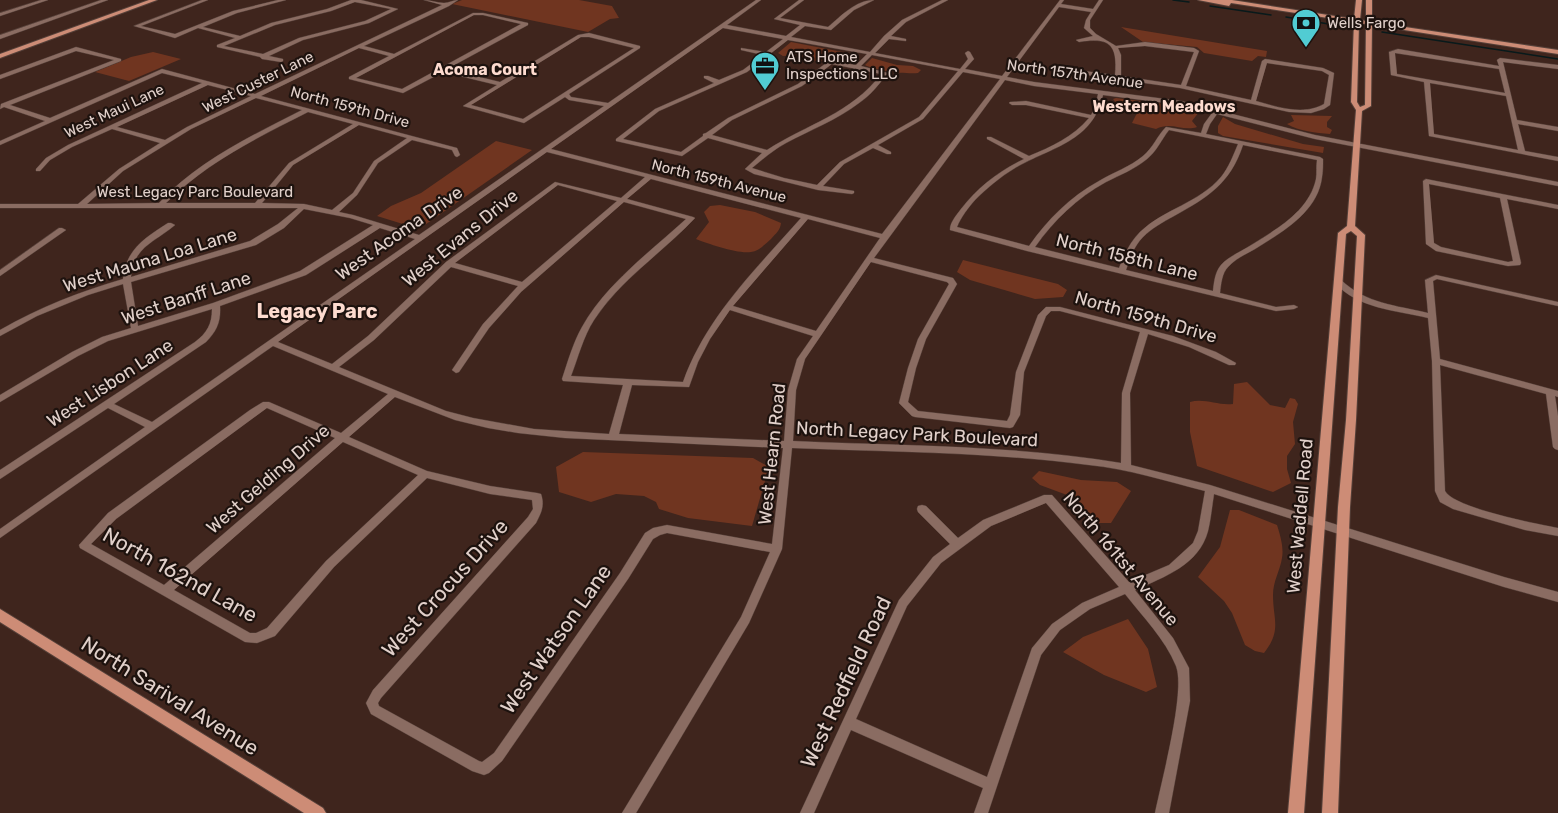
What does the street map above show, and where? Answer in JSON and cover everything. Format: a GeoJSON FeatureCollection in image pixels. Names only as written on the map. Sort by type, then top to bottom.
{"type":"FeatureCollection","features":[{"type":"Feature","properties":{"kind":"main road"},"geometry":{"type":"LineString","coordinates":[[0,56],[154,0]]}},
{"type":"Feature","properties":{"kind":"main road"},"geometry":{"type":"LineString","coordinates":[[1201,0],[1356,21]]}},
{"type":"Feature","properties":{"kind":"main road"},"geometry":{"type":"LineString","coordinates":[[1221,0],[1558,52]]}},
{"type":"Feature","properties":{"kind":"main road","name":"West Waddell Road"},"geometry":{"type":"LineString","coordinates":[[1351,227],[1359,110],[1354,102],[1354,61],[1359,0]]}},
{"type":"Feature","properties":{"kind":"main road","name":"West Waddell Road"},"geometry":{"type":"LineString","coordinates":[[1359,110],[1368,106],[1369,0]]}},
{"type":"Feature","properties":{"kind":"main road"},"geometry":{"type":"LineString","coordinates":[[1354,61],[1361,64],[1362,75],[1368,78]]}},
{"type":"Feature","properties":{"kind":"main road","name":"West Waddell Road"},"geometry":{"type":"LineString","coordinates":[[1296,813],[1342,233],[1351,227]]}},
{"type":"Feature","properties":{"kind":"main road","name":"West Waddell Road"},"geometry":{"type":"LineString","coordinates":[[1330,813],[1361,235],[1351,227]]}},
{"type":"Feature","properties":{"kind":"main road","name":"North Sarival Avenue"},"geometry":{"type":"LineString","coordinates":[[0,615],[318,813]]}},
{"type":"Feature","properties":{"kind":"street"},"geometry":{"type":"LineString","coordinates":[[0,15],[46,0]]}},
{"type":"Feature","properties":{"kind":"street"},"geometry":{"type":"LineString","coordinates":[[0,37],[106,0]]}},
{"type":"Feature","properties":{"kind":"street"},"geometry":{"type":"LineString","coordinates":[[206,0],[136,26],[175,36],[234,12],[284,0]]}},
{"type":"Feature","properties":{"kind":"street"},"geometry":{"type":"LineString","coordinates":[[262,57],[301,39],[367,22],[396,9],[355,0],[329,10],[273,24],[219,46],[262,57],[281,60]]}},
{"type":"Feature","properties":{"kind":"street"},"geometry":{"type":"LineString","coordinates":[[377,5],[388,0]]}},
{"type":"Feature","properties":{"kind":"street"},"geometry":{"type":"LineString","coordinates":[[426,0],[447,4]]}},
{"type":"Feature","properties":{"kind":"street","name":"West Custer Lane"},"geometry":{"type":"LineString","coordinates":[[81,205],[121,170],[164,142],[456,0]]}},
{"type":"Feature","properties":{"kind":"street","name":"West Acoma Drive"},"geometry":{"type":"LineString","coordinates":[[0,534],[759,0]]}},
{"type":"Feature","properties":{"kind":"street"},"geometry":{"type":"LineString","coordinates":[[802,0],[776,19],[829,29],[852,9],[872,0]]}},
{"type":"Feature","properties":{"kind":"street"},"geometry":{"type":"LineString","coordinates":[[857,67],[903,21],[946,0]]}},
{"type":"Feature","properties":{"kind":"street"},"geometry":{"type":"LineString","coordinates":[[1101,0],[1087,28],[1116,48],[1121,59],[1118,76]]}},
{"type":"Feature","properties":{"kind":"street"},"geometry":{"type":"LineString","coordinates":[[1060,3],[1094,11]]}},
{"type":"Feature","properties":{"kind":"street","name":"West Hearn Road"},"geometry":{"type":"LineString","coordinates":[[629,813],[745,620],[777,549],[789,444],[792,390],[801,358],[884,237],[1060,3]]}},
{"type":"Feature","properties":{"kind":"street"},"geometry":{"type":"LineString","coordinates":[[7,5],[20,9]]}},
{"type":"Feature","properties":{"kind":"street"},"geometry":{"type":"LineString","coordinates":[[477,13],[526,24],[443,70],[403,91],[351,78],[477,13]]}},
{"type":"Feature","properties":{"kind":"street"},"geometry":{"type":"LineString","coordinates":[[917,14],[926,16]]}},
{"type":"Feature","properties":{"kind":"street"},"geometry":{"type":"LineString","coordinates":[[805,24],[745,71],[657,110],[618,140],[682,154],[705,135],[730,119],[800,85],[831,62],[885,73],[864,97],[852,106],[778,143],[748,169],[818,188],[852,192]]}},
{"type":"Feature","properties":{"kind":"street","name":"North 157th Avenue"},"geometry":{"type":"LineString","coordinates":[[723,26],[1002,79],[1164,100],[1357,146],[1558,184]]}},
{"type":"Feature","properties":{"kind":"street"},"geometry":{"type":"LineString","coordinates":[[198,27],[239,37]]}},
{"type":"Feature","properties":{"kind":"street"},"geometry":{"type":"LineString","coordinates":[[336,30],[343,34]]}},
{"type":"Feature","properties":{"kind":"street"},"geometry":{"type":"LineString","coordinates":[[584,35],[638,46],[524,121],[466,106],[500,84],[584,35]]}},
{"type":"Feature","properties":{"kind":"street"},"geometry":{"type":"LineString","coordinates":[[886,37],[904,40]]}},
{"type":"Feature","properties":{"kind":"street"},"geometry":{"type":"LineString","coordinates":[[1080,40],[1099,37]]}},
{"type":"Feature","properties":{"kind":"street"},"geometry":{"type":"LineString","coordinates":[[1116,48],[1145,44],[1194,50],[1197,52],[1183,86]]}},
{"type":"Feature","properties":{"kind":"street"},"geometry":{"type":"LineString","coordinates":[[358,47],[393,55]]}},
{"type":"Feature","properties":{"kind":"street"},"geometry":{"type":"LineString","coordinates":[[0,77],[76,49],[119,60],[1,106]]}},
{"type":"Feature","properties":{"kind":"street"},"geometry":{"type":"LineString","coordinates":[[742,49],[768,54]]}},
{"type":"Feature","properties":{"kind":"street"},"geometry":{"type":"LineString","coordinates":[[1501,68],[1398,51],[1392,52],[1394,75],[1508,95]]}},
{"type":"Feature","properties":{"kind":"street"},"geometry":{"type":"LineString","coordinates":[[818,188],[834,168],[921,118],[972,59],[968,53]]}},
{"type":"Feature","properties":{"kind":"street"},"geometry":{"type":"LineString","coordinates":[[1522,153],[1500,60],[1558,67]]}},
{"type":"Feature","properties":{"kind":"street"},"geometry":{"type":"LineString","coordinates":[[1065,68],[1075,72],[1183,86],[1283,110],[1310,111],[1327,105],[1332,74],[1265,61],[1253,102]]}},
{"type":"Feature","properties":{"kind":"street"},"geometry":{"type":"LineString","coordinates":[[443,70],[500,84]]}},
{"type":"Feature","properties":{"kind":"street","name":"North 159th Drive"},"geometry":{"type":"LineString","coordinates":[[49,120],[162,71],[455,149],[457,156]]}},
{"type":"Feature","properties":{"kind":"street"},"geometry":{"type":"LineString","coordinates":[[706,76],[718,82]]}},
{"type":"Feature","properties":{"kind":"street"},"geometry":{"type":"LineString","coordinates":[[1427,82],[1431,135],[1558,159]]}},
{"type":"Feature","properties":{"kind":"street","name":"West Maui Lane"},"geometry":{"type":"LineString","coordinates":[[38,170],[48,159],[70,146],[207,83]]}},
{"type":"Feature","properties":{"kind":"street"},"geometry":{"type":"LineString","coordinates":[[989,138],[1029,159],[1082,131],[1101,99],[1101,92]]}},
{"type":"Feature","properties":{"kind":"street"},"geometry":{"type":"LineString","coordinates":[[566,95],[609,105]]}},
{"type":"Feature","properties":{"kind":"street"},"geometry":{"type":"LineString","coordinates":[[1012,103],[1026,103],[1092,117]]}},
{"type":"Feature","properties":{"kind":"street"},"geometry":{"type":"LineString","coordinates":[[1,106],[49,120]]}},
{"type":"Feature","properties":{"kind":"street"},"geometry":{"type":"LineString","coordinates":[[162,204],[197,172],[232,148],[306,110]]}},
{"type":"Feature","properties":{"kind":"street"},"geometry":{"type":"LineString","coordinates":[[1272,127],[1283,110]]}},
{"type":"Feature","properties":{"kind":"street"},"geometry":{"type":"LineString","coordinates":[[1203,135],[1216,111]]}},
{"type":"Feature","properties":{"kind":"street"},"geometry":{"type":"LineString","coordinates":[[0,143],[49,120]]}},
{"type":"Feature","properties":{"kind":"street"},"geometry":{"type":"LineString","coordinates":[[1514,121],[1558,129]]}},
{"type":"Feature","properties":{"kind":"street"},"geometry":{"type":"LineString","coordinates":[[258,204],[291,164],[358,123]]}},
{"type":"Feature","properties":{"kind":"street"},"geometry":{"type":"LineString","coordinates":[[111,127],[164,142]]}},
{"type":"Feature","properties":{"kind":"street"},"geometry":{"type":"LineString","coordinates":[[1030,249],[1048,223],[1063,207],[1146,158],[1161,142],[1168,128],[1320,159],[1320,183],[1311,200],[1297,218],[1224,266],[1218,279],[1216,294]]}},
{"type":"Feature","properties":{"kind":"street"},"geometry":{"type":"LineString","coordinates":[[705,135],[767,152]]}},
{"type":"Feature","properties":{"kind":"street"},"geometry":{"type":"LineString","coordinates":[[334,212],[355,194],[376,162],[412,137]]}},
{"type":"Feature","properties":{"kind":"street"},"geometry":{"type":"LineString","coordinates":[[1122,271],[1128,254],[1139,237],[1155,224],[1202,198],[1222,181],[1235,164],[1241,143]]}},
{"type":"Feature","properties":{"kind":"street"},"geometry":{"type":"LineString","coordinates":[[874,146],[889,153]]}},
{"type":"Feature","properties":{"kind":"street","name":"North 159th Avenue"},"geometry":{"type":"LineString","coordinates":[[546,150],[884,237]]}},
{"type":"Feature","properties":{"kind":"street","name":"North 158th Lane"},"geometry":{"type":"LineString","coordinates":[[1029,159],[994,179],[973,197],[954,222],[953,228],[1276,309],[1294,307]]}},
{"type":"Feature","properties":{"kind":"street"},"geometry":{"type":"LineString","coordinates":[[456,370],[486,326],[524,285],[649,177]]}},
{"type":"Feature","properties":{"kind":"street"},"geometry":{"type":"LineString","coordinates":[[1503,196],[1517,263],[1508,264],[1438,249],[1430,244],[1426,181],[1503,196],[1558,207]]}},
{"type":"Feature","properties":{"kind":"street","name":"West Evans Drive"},"geometry":{"type":"LineString","coordinates":[[333,368],[371,338],[448,264],[557,183],[621,200]]}},
{"type":"Feature","properties":{"kind":"street"},"geometry":{"type":"LineString","coordinates":[[621,200],[691,218],[609,297],[590,320],[566,379],[686,386],[699,350],[716,322],[806,217]]}},
{"type":"Feature","properties":{"kind":"street","name":"West Legacy Parc Boulevard"},"geometry":{"type":"LineString","coordinates":[[0,206],[162,204],[304,206],[334,212],[420,238]]}},
{"type":"Feature","properties":{"kind":"street","name":"West Mauna Loa Lane"},"geometry":{"type":"LineString","coordinates":[[0,333],[34,314],[85,293],[253,243],[281,226],[304,206]]}},
{"type":"Feature","properties":{"kind":"street"},"geometry":{"type":"LineString","coordinates":[[135,330],[126,281],[128,263],[137,248],[150,237],[171,225]]}},
{"type":"Feature","properties":{"kind":"street","name":"West Banff Lane"},"geometry":{"type":"LineString","coordinates":[[0,399],[75,354],[105,339],[216,305],[303,273],[379,225]]}},
{"type":"Feature","properties":{"kind":"street"},"geometry":{"type":"LineString","coordinates":[[0,274],[62,230]]}},
{"type":"Feature","properties":{"kind":"street","name":"North 159th Drive"},"geometry":{"type":"LineString","coordinates":[[869,259],[950,280],[953,284],[922,339],[912,368],[903,403],[909,411],[915,414],[1010,424],[1015,415],[1020,372],[1042,315],[1049,309],[1060,309],[1213,352],[1232,363]]}},
{"type":"Feature","properties":{"kind":"street"},"geometry":{"type":"LineString","coordinates":[[448,264],[524,285]]}},
{"type":"Feature","properties":{"kind":"street"},"geometry":{"type":"LineString","coordinates":[[1558,304],[1434,277],[1428,280],[1436,361],[1440,491],[1444,499],[1457,506],[1525,526],[1558,532]]}},
{"type":"Feature","properties":{"kind":"street"},"geometry":{"type":"LineString","coordinates":[[1338,282],[1346,291],[1358,296],[1432,315]]}},
{"type":"Feature","properties":{"kind":"street","name":"West Lisbon Lane"},"geometry":{"type":"LineString","coordinates":[[0,475],[212,333],[218,320],[216,305]]}},
{"type":"Feature","properties":{"kind":"street"},"geometry":{"type":"LineString","coordinates":[[729,307],[816,334]]}},
{"type":"Feature","properties":{"kind":"street"},"geometry":{"type":"LineString","coordinates":[[1126,467],[1126,393],[1144,332]]}},
{"type":"Feature","properties":{"kind":"street","name":"North Legacy Park Boulevard"},"geometry":{"type":"LineString","coordinates":[[272,343],[450,415],[490,426],[539,434],[1028,454],[1126,467],[1210,489],[1558,597]]}},
{"type":"Feature","properties":{"kind":"street"},"geometry":{"type":"LineString","coordinates":[[1436,361],[1554,393],[1558,447]]}},
{"type":"Feature","properties":{"kind":"street"},"geometry":{"type":"LineString","coordinates":[[613,437],[628,383]]}},
{"type":"Feature","properties":{"kind":"street","name":"West Gelding Drive"},"geometry":{"type":"LineString","coordinates":[[165,591],[394,393]]}},
{"type":"Feature","properties":{"kind":"street"},"geometry":{"type":"LineString","coordinates":[[107,404],[153,426]]}},
{"type":"Feature","properties":{"kind":"street","name":"North 162nd Lane"},"geometry":{"type":"LineString","coordinates":[[341,437],[266,404],[112,516],[84,545],[249,638],[257,638],[271,632],[330,564],[425,474]]}},
{"type":"Feature","properties":{"kind":"street"},"geometry":{"type":"LineString","coordinates":[[341,437],[425,474]]}},
{"type":"Feature","properties":{"kind":"street","name":"West Crocus Drive"},"geometry":{"type":"LineString","coordinates":[[425,474],[490,490],[537,497],[538,509],[532,520],[377,694],[372,703],[375,710],[477,767],[484,768]]}},
{"type":"Feature","properties":{"kind":"street"},"geometry":{"type":"LineString","coordinates":[[981,813],[1036,652],[1056,627],[1086,606],[1173,568],[1197,546],[1203,531],[1210,489]]}},
{"type":"Feature","properties":{"kind":"street","name":"North 161tst Avenue"},"geometry":{"type":"LineString","coordinates":[[1048,498],[1127,588],[1169,642],[1183,668],[1184,701],[1162,813]]}},
{"type":"Feature","properties":{"kind":"street","name":"West Redfield Road"},"geometry":{"type":"LineString","coordinates":[[807,813],[903,603],[937,560],[957,544],[987,523],[1048,498]]}},
{"type":"Feature","properties":{"kind":"street"},"geometry":{"type":"LineString","coordinates":[[922,509],[957,544]]}},
{"type":"Feature","properties":{"kind":"street","name":"West Watson Lane"},"geometry":{"type":"LineString","coordinates":[[484,768],[498,757],[624,576],[649,536],[657,531],[667,530],[777,549]]}},
{"type":"Feature","properties":{"kind":"street"},"geometry":{"type":"LineString","coordinates":[[848,722],[990,785]]}},
{"type":"Feature","properties":{"kind":"shaded area"},"geometry":{"type":"Polygon","coordinates":[[[462,0],[579,0],[612,6],[619,18],[610,19],[588,32],[452,4],[462,0]]]}},
{"type":"Feature","properties":{"kind":"shaded area"},"geometry":{"type":"Polygon","coordinates":[[[1121,27],[1267,51],[1266,57],[1258,56],[1252,61],[1204,53],[1197,47],[1143,42],[1121,27]]]}},
{"type":"Feature","properties":{"kind":"shaded area"},"geometry":{"type":"Polygon","coordinates":[[[791,42],[858,55],[851,63],[829,59],[819,62],[799,55],[783,56],[778,53],[791,42]]]}},
{"type":"Feature","properties":{"kind":"shaded area"},"geometry":{"type":"Polygon","coordinates":[[[153,52],[181,59],[129,81],[95,72],[131,57],[153,52]]]}},
{"type":"Feature","properties":{"kind":"shaded area"},"geometry":{"type":"Polygon","coordinates":[[[872,58],[897,65],[913,66],[921,70],[918,73],[898,72],[865,65],[872,58]]]}},
{"type":"Feature","properties":{"kind":"shaded area"},"geometry":{"type":"Polygon","coordinates":[[[1113,99],[1165,104],[1199,112],[1192,121],[1197,127],[1167,126],[1156,129],[1132,123],[1140,107],[1117,104],[1113,99]]]}},
{"type":"Feature","properties":{"kind":"shaded area"},"geometry":{"type":"Polygon","coordinates":[[[1291,115],[1332,116],[1327,122],[1327,127],[1332,130],[1330,134],[1297,128],[1287,124],[1294,121],[1291,115]]]}},
{"type":"Feature","properties":{"kind":"shaded area"},"geometry":{"type":"Polygon","coordinates":[[[1223,117],[1235,124],[1303,144],[1324,147],[1323,153],[1223,136],[1218,133],[1218,126],[1223,117]]]}},
{"type":"Feature","properties":{"kind":"shaded area"},"geometry":{"type":"Polygon","coordinates":[[[496,141],[532,150],[419,229],[377,216],[391,206],[421,193],[496,141]]]}},
{"type":"Feature","properties":{"kind":"shaded area"},"geometry":{"type":"Polygon","coordinates":[[[720,205],[755,212],[781,223],[780,228],[764,245],[751,252],[731,250],[696,239],[709,222],[704,212],[710,206],[720,205]]]}},
{"type":"Feature","properties":{"kind":"shaded area"},"geometry":{"type":"Polygon","coordinates":[[[963,260],[1058,284],[1067,290],[1063,297],[1035,299],[970,280],[957,272],[963,260]]]}},
{"type":"Feature","properties":{"kind":"shaded area"},"geometry":{"type":"Polygon","coordinates":[[[1247,382],[1270,405],[1285,408],[1290,398],[1295,399],[1298,404],[1293,422],[1295,444],[1287,456],[1287,469],[1291,483],[1273,492],[1197,466],[1190,432],[1190,402],[1233,404],[1234,384],[1247,382]]]}},
{"type":"Feature","properties":{"kind":"shaded area"},"geometry":{"type":"Polygon","coordinates":[[[583,452],[753,458],[769,467],[752,526],[688,518],[659,509],[656,502],[644,496],[616,494],[591,502],[559,492],[556,467],[583,452]]]}},
{"type":"Feature","properties":{"kind":"shaded area"},"geometry":{"type":"Polygon","coordinates":[[[1039,471],[1081,480],[1117,482],[1131,491],[1111,523],[1095,523],[1067,495],[1040,485],[1032,478],[1039,471]]]}},
{"type":"Feature","properties":{"kind":"shaded area"},"geometry":{"type":"Polygon","coordinates":[[[1230,510],[1239,510],[1277,525],[1280,537],[1282,558],[1273,590],[1275,631],[1264,653],[1245,645],[1232,613],[1224,601],[1198,577],[1220,547],[1230,510]]]}},
{"type":"Feature","properties":{"kind":"shaded area"},"geometry":{"type":"Polygon","coordinates":[[[1128,619],[1148,649],[1157,687],[1146,692],[1104,675],[1063,652],[1083,637],[1128,619]]]}},
{"type":"Feature","properties":{"kind":"waterway"},"geometry":{"type":"LineString","coordinates":[[1173,0],[1189,2]]}},
{"type":"Feature","properties":{"kind":"waterway"},"geometry":{"type":"LineString","coordinates":[[1210,6],[1271,15]]}},
{"type":"Feature","properties":{"kind":"waterway"},"geometry":{"type":"LineString","coordinates":[[1286,17],[1347,27]]}},
{"type":"Feature","properties":{"kind":"waterway"},"geometry":{"type":"LineString","coordinates":[[1382,32],[1558,59]]}},
{"type":"Feature","properties":{"kind":"place","name":"Wells Fargo"},"geometry":{"type":"Point","coordinates":[1306,48]}},
{"type":"Feature","properties":{"kind":"place","name":"ATS Home Inspections LLC"},"geometry":{"type":"Point","coordinates":[765,92]}},
{"type":"Feature","properties":{"kind":"district","name":"Acoma Court"},"geometry":{"type":"Point","coordinates":[485,69]}},
{"type":"Feature","properties":{"kind":"district","name":"Western Meadows"},"geometry":{"type":"Point","coordinates":[1164,106]}},
{"type":"Feature","properties":{"kind":"district","name":"Legacy Parc"},"geometry":{"type":"Point","coordinates":[317,311]}}]}
